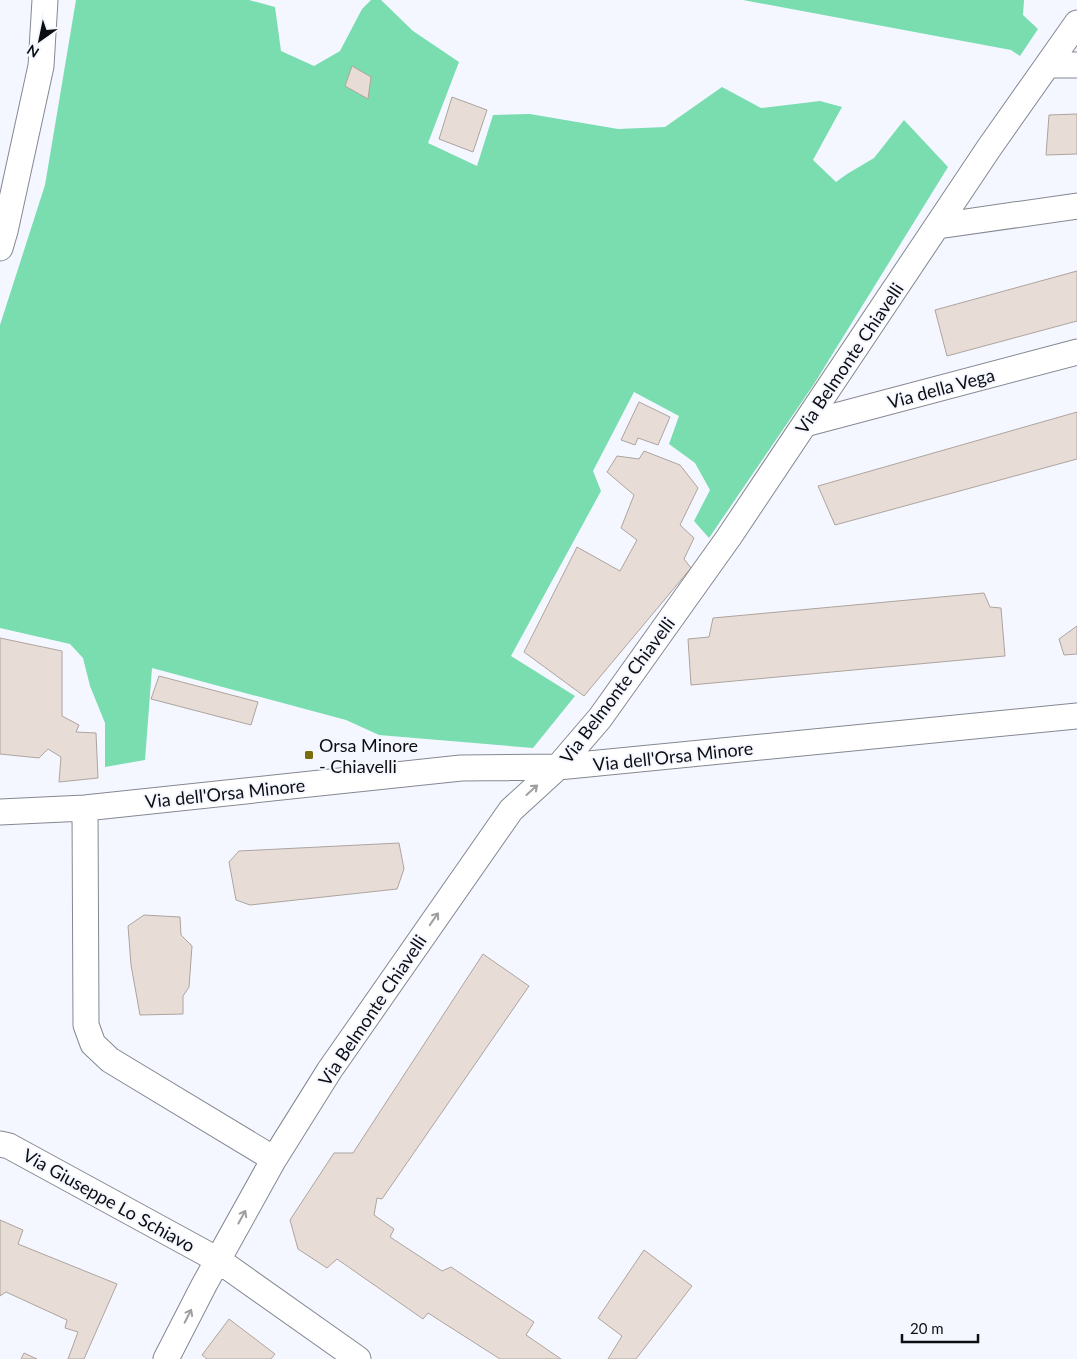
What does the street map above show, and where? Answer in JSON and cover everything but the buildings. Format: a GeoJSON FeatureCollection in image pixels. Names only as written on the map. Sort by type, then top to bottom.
{"type":"FeatureCollection","features":[{"type":"Feature","properties":{"kind":"street"},"geometry":{"type":"LineString","coordinates":[[0,248],[41,66],[46,0]]}},
{"type":"Feature","properties":{"kind":"street","name":"Via Belmonte Chiavelli"},"geometry":{"type":"LineString","coordinates":[[166,1359],[274,1159],[329,1071],[510,810],[558,767],[600,718],[729,538],[989,148],[1077,23]]}},
{"type":"Feature","properties":{"kind":"street"},"geometry":{"type":"LineString","coordinates":[[1048,65],[1077,65]]}},
{"type":"Feature","properties":{"kind":"street"},"geometry":{"type":"LineString","coordinates":[[938,226],[1077,206]]}},
{"type":"Feature","properties":{"kind":"street","name":"Via della Vega"},"geometry":{"type":"LineString","coordinates":[[805,424],[1077,352]]}},
{"type":"Feature","properties":{"kind":"street","name":"Via dell'Orsa Minore"},"geometry":{"type":"LineString","coordinates":[[0,812],[85,808],[461,768],[558,767],[1077,716]]}},
{"type":"Feature","properties":{"kind":"street"},"geometry":{"type":"LineString","coordinates":[[85,808],[86,1025],[93,1044],[110,1060],[274,1159]]}},
{"type":"Feature","properties":{"kind":"street","name":"Via Giuseppe Lo Schiavo"},"geometry":{"type":"LineString","coordinates":[[0,1144],[9,1146],[218,1260],[358,1359]]}},
{"type":"Feature","properties":{"kind":"green space"},"geometry":{"type":"Polygon","coordinates":[[[76,0],[249,0],[275,7],[281,51],[314,66],[340,51],[362,9],[371,0],[381,0],[413,31],[459,62],[428,143],[477,166],[493,115],[530,114],[618,129],[665,127],[722,87],[761,108],[820,101],[842,107],[813,160],[836,182],[874,158],[904,120],[948,167],[814,384],[709,538],[694,521],[710,490],[695,463],[669,444],[679,416],[634,392],[593,471],[601,491],[511,656],[575,696],[533,748],[379,735],[346,720],[152,668],[145,760],[105,767],[105,723],[90,686],[83,658],[70,644],[0,628],[0,325],[45,185],[76,0]]]}},
{"type":"Feature","properties":{"kind":"green space"},"geometry":{"type":"Polygon","coordinates":[[[743,0],[1024,0],[1023,15],[1038,29],[1020,56],[1011,50],[743,0]]]}},
{"type":"Feature","properties":{"kind":"place","name":"Orsa Minore - Chiavelli"},"geometry":{"type":"Point","coordinates":[309,755]}}]}
